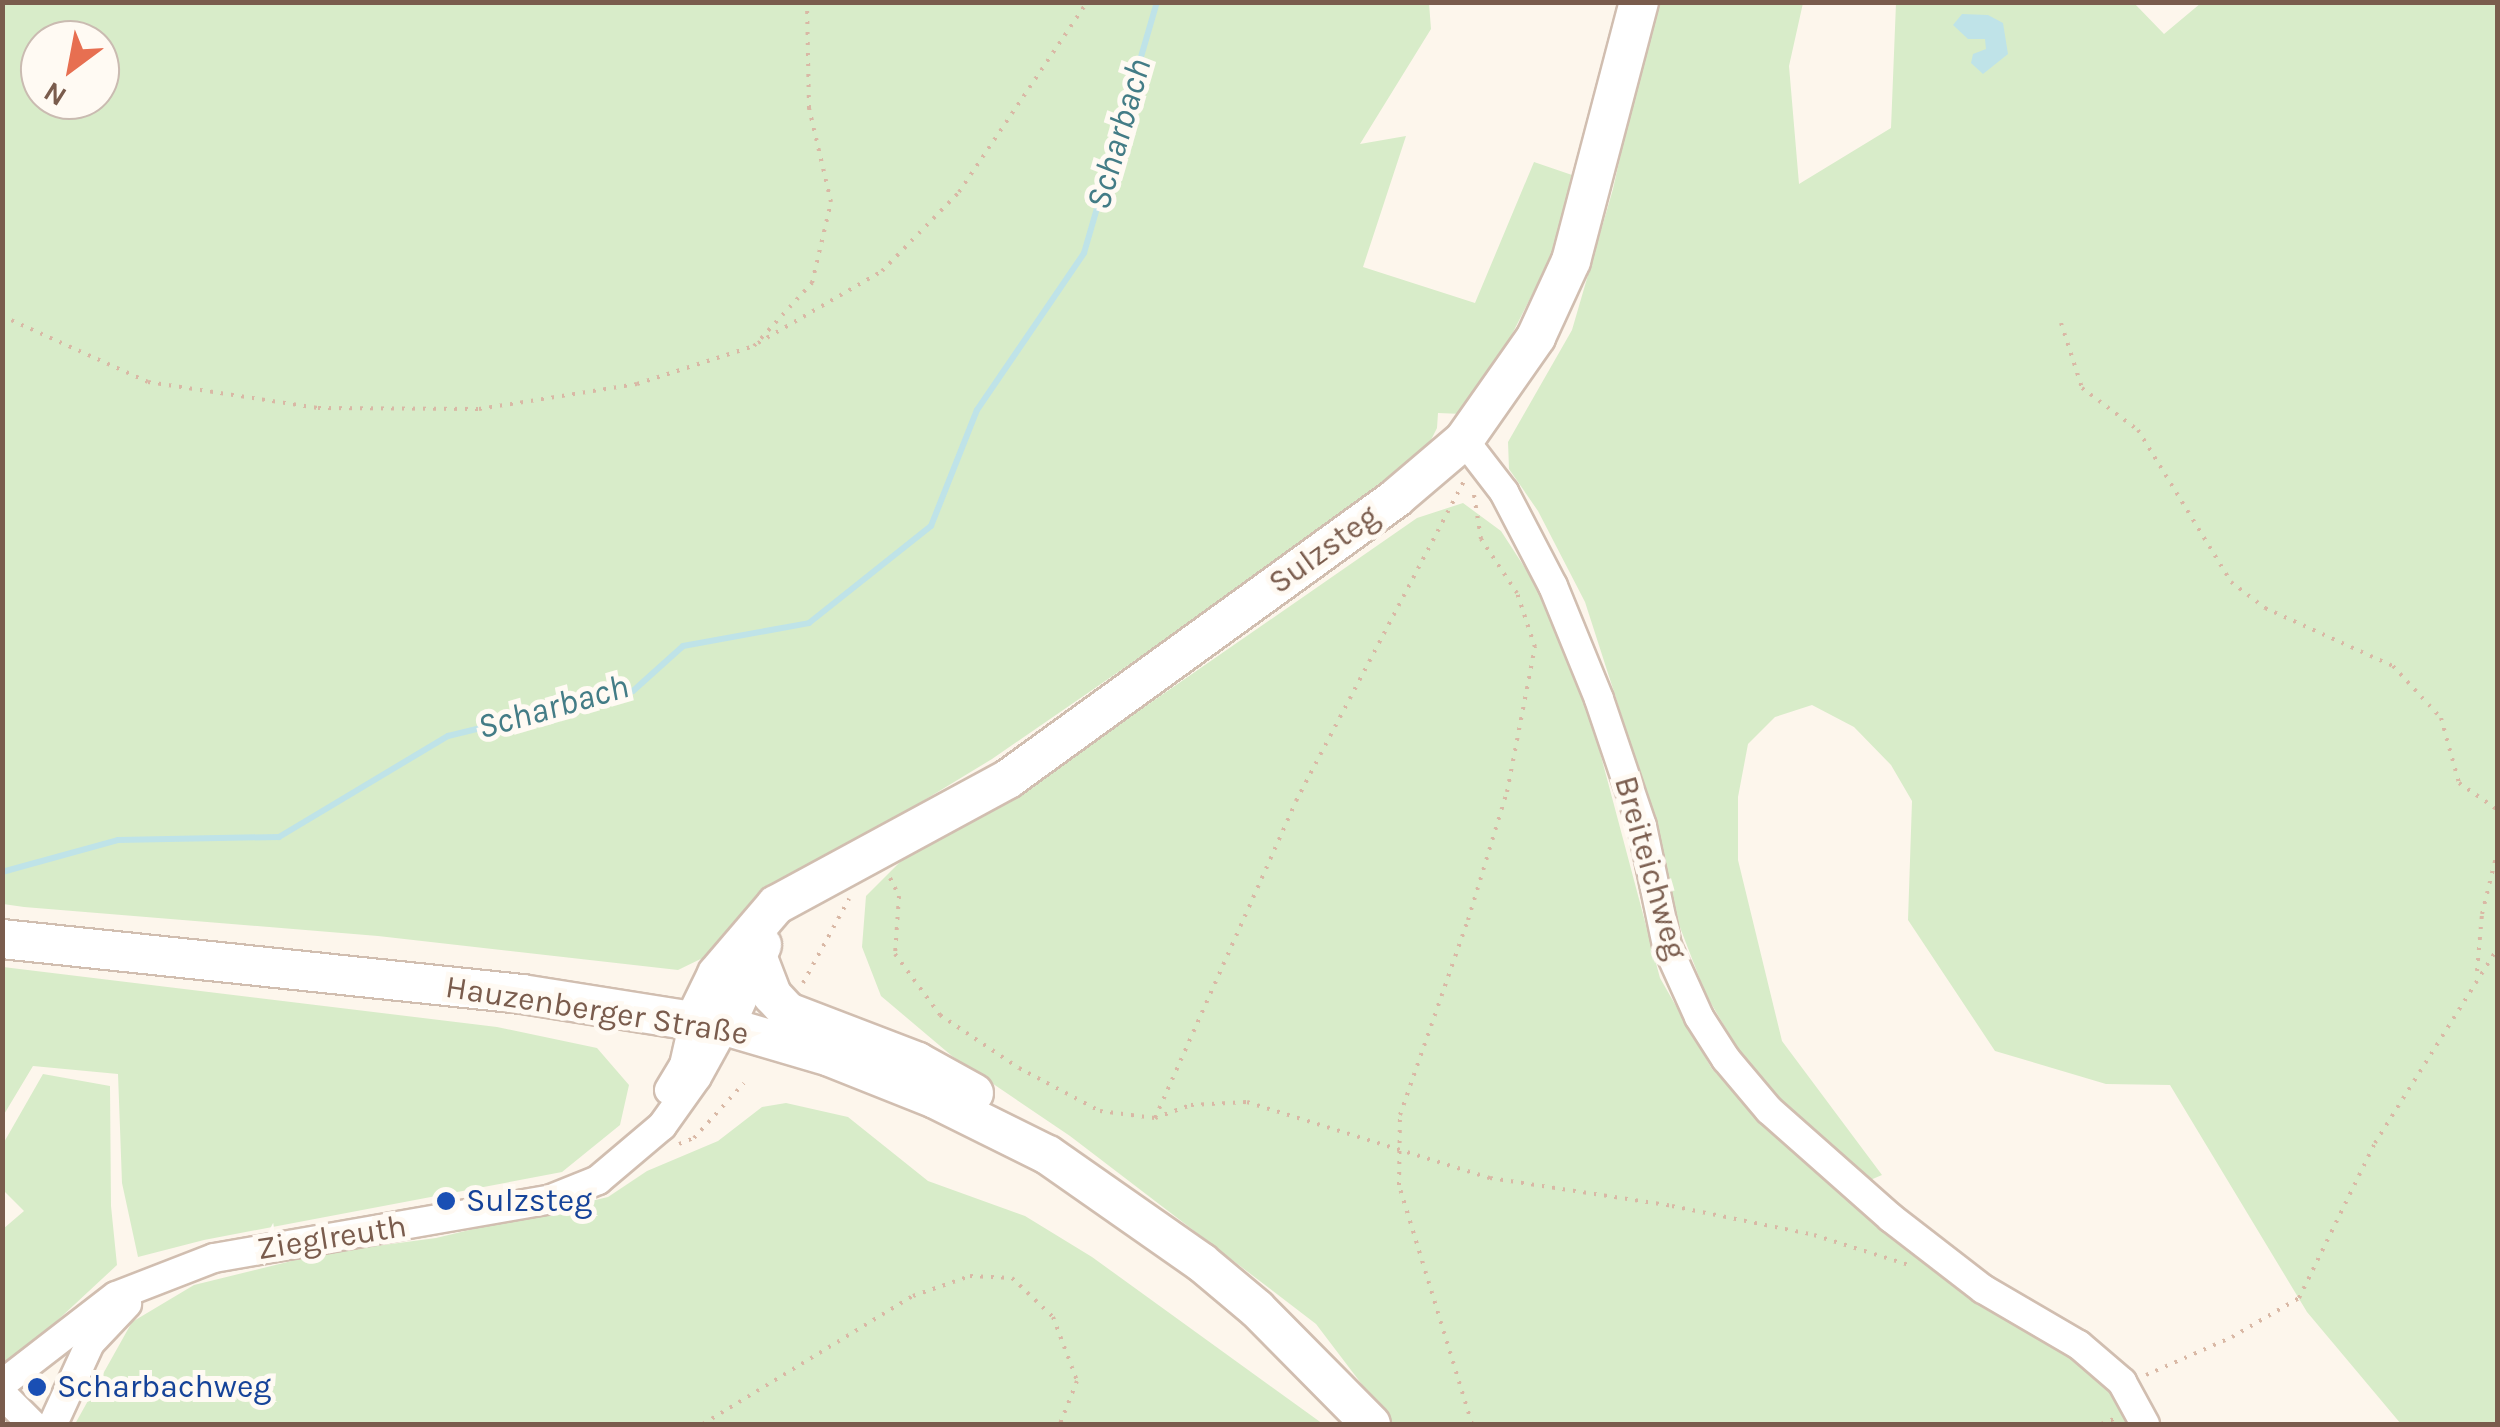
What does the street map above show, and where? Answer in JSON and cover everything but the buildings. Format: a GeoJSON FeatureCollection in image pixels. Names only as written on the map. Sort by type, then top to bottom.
{"type":"FeatureCollection","features":[{"type":"Feature","properties":{"kind":"street","name":"Sulzsteg"},"geometry":{"type":"LineString","coordinates":[[709,1024],[717,974],[742,939],[776,905],[1008,779],[1397,497],[1464,440],[1536,337],[1571,261],[1639,2]]}},
{"type":"Feature","properties":{"kind":"street","name":"Breiteichweg"},"geometry":{"type":"LineString","coordinates":[[1464,440],[1504,492],[1553,586],[1600,699],[1642,826],[1667,946],[1699,1018],[1726,1059],[1769,1110],[1891,1218],[1984,1289],[2079,1346],[2122,1382],[2146,1424]]}},
{"type":"Feature","properties":{"kind":"street"},"geometry":{"type":"LineString","coordinates":[[709,1024],[758,958],[776,905]]}},
{"type":"Feature","properties":{"kind":"street","name":"Hauzenberger Straße"},"geometry":{"type":"LineString","coordinates":[[2,938],[522,994],[709,1024],[848,1064],[936,1099],[1048,1154],[1201,1262],[1258,1309],[1371,1424]]}},
{"type":"Feature","properties":{"kind":"street"},"geometry":{"type":"LineString","coordinates":[[758,958],[772,995],[788,1012],[918,1062],[992,1103],[1048,1154]]}},
{"type":"Feature","properties":{"kind":"street","name":"Zieglreuth"},"geometry":{"type":"LineString","coordinates":[[2,1384],[116,1296],[214,1258],[550,1199],[598,1180],[626,1160],[709,1024]]}},
{"type":"Feature","properties":{"kind":"street","name":"Zieglreuth"},"geometry":{"type":"LineString","coordinates":[[53,1424],[90,1343],[150,1282]]}},
{"type":"Feature","properties":{"kind":"street"},"geometry":{"type":"LineString","coordinates":[[2,1394],[32,1424]]}},
{"type":"Feature","properties":{"kind":"path"},"geometry":{"type":"LineString","coordinates":[[754,346],[812,283],[831,202],[809,108],[808,2]]}},
{"type":"Feature","properties":{"kind":"path"},"geometry":{"type":"LineString","coordinates":[[2,316],[148,382],[318,408],[478,409],[637,384],[754,346],[882,271],[960,192],[1087,2]]}},
{"type":"Feature","properties":{"kind":"path"},"geometry":{"type":"LineString","coordinates":[[2061,323],[2082,388],[2138,430],[2230,582],[2265,608],[2393,666],[2441,718],[2460,784],[2498,810]]}},
{"type":"Feature","properties":{"kind":"path"},"geometry":{"type":"LineString","coordinates":[[1155,1118],[1296,801],[1470,470],[1481,538],[1517,592],[1535,647],[1507,792],[1468,920],[1400,1115],[1399,1185],[1472,1424]]}},
{"type":"Feature","properties":{"kind":"path"},"geometry":{"type":"LineString","coordinates":[[2477,976],[2482,914],[2498,849]]}},
{"type":"Feature","properties":{"kind":"path"},"geometry":{"type":"LineString","coordinates":[[799,989],[856,887]]}},
{"type":"Feature","properties":{"kind":"path"},"geometry":{"type":"LineString","coordinates":[[900,896],[895,954],[940,1015],[1020,1068],[1100,1111],[1155,1118],[1191,1106],[1247,1102],[1490,1178],[1672,1206],[1814,1236],[1908,1265]]}},
{"type":"Feature","properties":{"kind":"path"},"geometry":{"type":"LineString","coordinates":[[2122,1382],[2178,1364],[2299,1298],[2375,1143],[2498,948]]}},
{"type":"Feature","properties":{"kind":"path"},"geometry":{"type":"LineString","coordinates":[[703,1424],[913,1296],[970,1276],[1012,1278],[1053,1316],[1077,1381],[1060,1424]]}},
{"type":"Feature","properties":{"kind":"green space"},"geometry":{"type":"Polygon","coordinates":[[[3,3],[1429,3],[1431,29],[1360,144],[1406,136],[1363,267],[1475,303],[1534,162],[1572,175],[1552,255],[1495,368],[1462,414],[1438,413],[1437,428],[1424,454],[1304,544],[992,759],[811,869],[715,952],[678,970],[378,936],[3,904],[3,3]]]}},
{"type":"Feature","properties":{"kind":"green space"},"geometry":{"type":"Polygon","coordinates":[[[1654,3],[1803,3],[1789,66],[1799,184],[1891,128],[1896,3],[2134,3],[2164,34],[2201,3],[2497,3],[2497,1424],[2401,1424],[2307,1312],[2170,1085],[2106,1084],[1995,1051],[1908,920],[1912,801],[1891,765],[1854,727],[1812,705],[1775,717],[1748,744],[1738,797],[1738,860],[1782,1041],[1882,1175],[1868,1181],[1789,1113],[1741,1054],[1706,995],[1671,904],[1654,816],[1585,602],[1538,511],[1509,469],[1508,442],[1572,330],[1613,189],[1654,3]]]}},
{"type":"Feature","properties":{"kind":"green space"},"geometry":{"type":"Polygon","coordinates":[[[1463,503],[1501,531],[1547,602],[1593,726],[1660,978],[1712,1069],[1789,1144],[2079,1352],[2135,1424],[1392,1424],[1316,1324],[1070,1136],[952,1056],[881,996],[862,947],[866,896],[904,858],[1016,796],[1417,518],[1463,503]]]}},
{"type":"Feature","properties":{"kind":"green space"},"geometry":{"type":"Polygon","coordinates":[[[3,967],[497,1027],[597,1048],[629,1085],[620,1125],[562,1172],[204,1240],[138,1257],[122,1183],[118,1074],[33,1066],[3,1116],[3,967]]]}},
{"type":"Feature","properties":{"kind":"green space"},"geometry":{"type":"Polygon","coordinates":[[[43,1074],[110,1086],[111,1206],[117,1265],[3,1371],[3,1229],[24,1211],[3,1190],[3,1144],[43,1074]]]}},
{"type":"Feature","properties":{"kind":"green space"},"geometry":{"type":"Polygon","coordinates":[[[786,1103],[848,1117],[928,1181],[1025,1216],[1092,1257],[1323,1424],[75,1424],[132,1322],[194,1285],[324,1253],[436,1238],[608,1197],[647,1171],[718,1141],[762,1107],[786,1103]]]}},
{"type":"Feature","properties":{"kind":"water"},"geometry":{"type":"Polygon","coordinates":[[[1962,14],[1988,15],[2003,23],[2008,54],[1983,74],[1971,63],[1973,54],[1986,49],[1985,39],[1968,39],[1953,25],[1962,14]]]}},
{"type":"Feature","properties":{"kind":"waterway","name":"Scharbach"},"geometry":{"type":"LineString","coordinates":[[2,872],[118,840],[279,837],[448,736],[633,691],[683,646],[809,623],[931,526],[977,410],[1084,253],[1157,2]]}},
{"type":"Feature","properties":{"kind":"place","name":"Sulzsteg"},"geometry":{"type":"Point","coordinates":[446,1201]}},
{"type":"Feature","properties":{"kind":"place","name":"Scharbachweg"},"geometry":{"type":"Point","coordinates":[37,1387]}}]}
